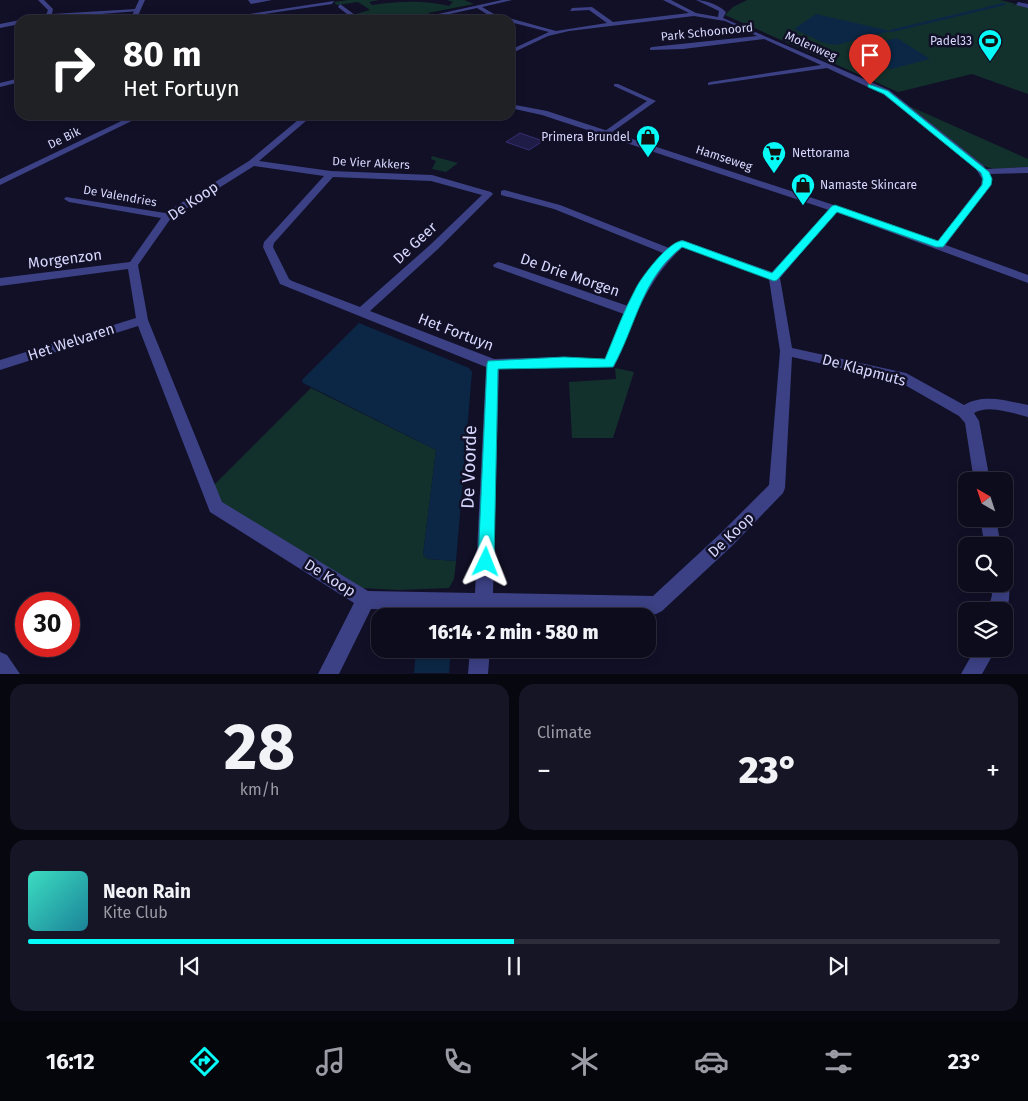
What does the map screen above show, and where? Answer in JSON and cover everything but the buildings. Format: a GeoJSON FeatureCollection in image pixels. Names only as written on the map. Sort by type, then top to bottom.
{"type":"FeatureCollection","features":[{"type":"Feature","properties":{"kind":"street"},"geometry":{"type":"LineString","coordinates":[[41,0],[51,10],[48,15]]}},
{"type":"Feature","properties":{"kind":"street"},"geometry":{"type":"LineString","coordinates":[[135,15],[142,0]]}},
{"type":"Feature","properties":{"kind":"street"},"geometry":{"type":"LineString","coordinates":[[251,0],[251,2],[269,0]]}},
{"type":"Feature","properties":{"kind":"street"},"geometry":{"type":"LineString","coordinates":[[470,0],[492,15]]}},
{"type":"Feature","properties":{"kind":"street"},"geometry":{"type":"LineString","coordinates":[[439,15],[509,0]]}},
{"type":"Feature","properties":{"kind":"street","name":"Molenweg"},"geometry":{"type":"LineString","coordinates":[[666,0],[694,14],[720,18],[886,92],[985,172]]}},
{"type":"Feature","properties":{"kind":"street","name":"Molenweg"},"geometry":{"type":"LineString","coordinates":[[699,0],[723,11],[720,18]]}},
{"type":"Feature","properties":{"kind":"street"},"geometry":{"type":"LineString","coordinates":[[246,15],[332,2]]}},
{"type":"Feature","properties":{"kind":"street"},"geometry":{"type":"LineString","coordinates":[[1018,4],[1028,6]]}},
{"type":"Feature","properties":{"kind":"street"},"geometry":{"type":"LineString","coordinates":[[340,6],[352,15]]}},
{"type":"Feature","properties":{"kind":"street"},"geometry":{"type":"LineString","coordinates":[[572,10],[590,8],[611,23]]}},
{"type":"Feature","properties":{"kind":"street"},"geometry":{"type":"LineString","coordinates":[[65,15],[136,11]]}},
{"type":"Feature","properties":{"kind":"street","name":"Park Schoonoord"},"geometry":{"type":"LineString","coordinates":[[555,32],[611,23],[694,14]]}},
{"type":"Feature","properties":{"kind":"street"},"geometry":{"type":"LineString","coordinates":[[515,22],[555,32]]}},
{"type":"Feature","properties":{"kind":"street"},"geometry":{"type":"LineString","coordinates":[[0,26],[15,23]]}},
{"type":"Feature","properties":{"kind":"street"},"geometry":{"type":"LineString","coordinates":[[515,49],[555,32]]}},
{"type":"Feature","properties":{"kind":"street","name":"Park Schoonoord"},"geometry":{"type":"LineString","coordinates":[[652,49],[764,37]]}},
{"type":"Feature","properties":{"kind":"street"},"geometry":{"type":"LineString","coordinates":[[710,84],[827,66]]}},
{"type":"Feature","properties":{"kind":"street"},"geometry":{"type":"LineString","coordinates":[[0,85],[15,81]]}},
{"type":"Feature","properties":{"kind":"street"},"geometry":{"type":"LineString","coordinates":[[608,133],[652,101],[616,85]]}},
{"type":"Feature","properties":{"kind":"street","name":"Hamseweg"},"geometry":{"type":"LineString","coordinates":[[515,107],[544,112],[835,208],[940,245],[1028,279]]}},
{"type":"Feature","properties":{"kind":"street","name":"De Bik"},"geometry":{"type":"LineString","coordinates":[[0,182],[130,120]]}},
{"type":"Feature","properties":{"kind":"street","name":"De Koop"},"geometry":{"type":"LineString","coordinates":[[303,120],[252,163],[167,216],[133,265],[142,320],[216,507],[366,600],[471,608]]}},
{"type":"Feature","properties":{"kind":"street","name":"De Vier Akkers"},"geometry":{"type":"LineString","coordinates":[[252,163],[331,174],[432,178],[488,194]]}},
{"type":"Feature","properties":{"kind":"street"},"geometry":{"type":"LineString","coordinates":[[940,245],[986,185],[988,179],[985,172],[1028,170]]}},
{"type":"Feature","properties":{"kind":"street","name":"Het Fortuyn"},"geometry":{"type":"LineString","coordinates":[[331,174],[269,242],[268,247],[284,280],[288,284],[493,364],[564,362],[609,364],[641,287],[669,252]]}},
{"type":"Feature","properties":{"kind":"street"},"geometry":{"type":"LineString","coordinates":[[504,193],[557,207],[669,252],[681,243],[774,277],[835,208]]}},
{"type":"Feature","properties":{"kind":"street","name":"De Geer"},"geometry":{"type":"LineString","coordinates":[[361,313],[488,194]]}},
{"type":"Feature","properties":{"kind":"street","name":"De Valendries"},"geometry":{"type":"LineString","coordinates":[[69,199],[167,216]]}},
{"type":"Feature","properties":{"kind":"street","name":"Morgenzon"},"geometry":{"type":"LineString","coordinates":[[0,282],[133,265]]}},
{"type":"Feature","properties":{"kind":"street","name":"De Drie Morgen"},"geometry":{"type":"LineString","coordinates":[[498,266],[632,312]]}},
{"type":"Feature","properties":{"kind":"street","name":"De Koop"},"geometry":{"type":"LineString","coordinates":[[527,608],[656,605],[728,539],[777,488],[786,351],[774,277]]}},
{"type":"Feature","properties":{"kind":"street","name":"Het Welvaren"},"geometry":{"type":"LineString","coordinates":[[0,365],[142,320]]}},
{"type":"Feature","properties":{"kind":"street","name":"De Klapmuts"},"geometry":{"type":"LineString","coordinates":[[786,351],[901,377],[964,412]]}},
{"type":"Feature","properties":{"kind":"street","name":"De Voorde"},"geometry":{"type":"LineString","coordinates":[[484,608],[493,364]]}},
{"type":"Feature","properties":{"kind":"street"},"geometry":{"type":"LineString","coordinates":[[980,472],[972,422],[964,412],[977,404],[1002,405],[1028,411]]}},
{"type":"Feature","properties":{"kind":"street"},"geometry":{"type":"LineString","coordinates":[[328,674],[366,600]]}},
{"type":"Feature","properties":{"kind":"street"},"geometry":{"type":"LineString","coordinates":[[970,674],[981,657]]}},
{"type":"Feature","properties":{"kind":"street"},"geometry":{"type":"LineString","coordinates":[[478,674],[479,658]]}},
{"type":"Feature","properties":{"kind":"street"},"geometry":{"type":"LineString","coordinates":[[0,662],[10,674]]}},
{"type":"Feature","properties":{"kind":"green space"},"geometry":{"type":"Polygon","coordinates":[[[379,0],[369,2],[372,5],[410,2],[449,6],[453,2],[447,0],[464,0],[474,4],[428,13],[431,15],[359,15],[356,14],[370,10],[358,2],[337,5],[334,2],[379,0]]]}},
{"type":"Feature","properties":{"kind":"green space"},"geometry":{"type":"Polygon","coordinates":[[[747,0],[1000,0],[1016,4],[1012,6],[1018,4],[1028,6],[1028,94],[972,74],[898,92],[725,15],[733,7],[747,0]]]}},
{"type":"Feature","properties":{"kind":"green space"},"geometry":{"type":"Polygon","coordinates":[[[909,106],[1028,159],[1028,167],[994,169],[984,166],[909,106]]]}},
{"type":"Feature","properties":{"kind":"green space"},"geometry":{"type":"Polygon","coordinates":[[[432,156],[458,163],[446,172],[432,169],[436,161],[431,159],[432,156]]]}},
{"type":"Feature","properties":{"kind":"green space"},"geometry":{"type":"Polygon","coordinates":[[[615,368],[634,372],[613,438],[572,438],[569,382],[616,379],[615,368]]]}},
{"type":"Feature","properties":{"kind":"green space"},"geometry":{"type":"Polygon","coordinates":[[[311,388],[436,450],[423,555],[428,559],[456,561],[454,579],[449,588],[399,590],[343,587],[207,492],[311,388]]]}},
{"type":"Feature","properties":{"kind":"water"},"geometry":{"type":"Polygon","coordinates":[[[816,14],[891,31],[836,45],[824,43],[794,29],[816,14]]]}},
{"type":"Feature","properties":{"kind":"water"},"geometry":{"type":"Polygon","coordinates":[[[897,38],[930,59],[891,69],[846,51],[897,38]]]}},
{"type":"Feature","properties":{"kind":"water"},"geometry":{"type":"Polygon","coordinates":[[[359,323],[469,368],[472,372],[456,561],[428,559],[423,555],[436,450],[303,383],[302,380],[359,323]]]}},
{"type":"Feature","properties":{"kind":"water"},"geometry":{"type":"Polygon","coordinates":[[[415,658],[450,658],[449,673],[414,673],[415,658]]]}},
{"type":"Feature","properties":{"kind":"waterway"},"geometry":{"type":"LineString","coordinates":[[891,31],[1004,4]]}},
{"type":"Feature","properties":{"kind":"place","name":"Padel33"},"geometry":{"type":"Point","coordinates":[990,62]}},
{"type":"Feature","properties":{"kind":"place","name":"Primera Brundel"},"geometry":{"type":"Point","coordinates":[648,158]}},
{"type":"Feature","properties":{"kind":"place","name":"Nettorama"},"geometry":{"type":"Point","coordinates":[774,174]}},
{"type":"Feature","properties":{"kind":"place","name":"Namaste Skincare"},"geometry":{"type":"Point","coordinates":[803,206]}},
{"type":"Feature","properties":{"kind":"route"},"geometry":{"type":"LineString","coordinates":[[486,562],[493,364],[564,362],[609,364],[641,287],[669,252],[681,243],[774,277],[835,208],[940,245],[986,185],[988,179],[985,172],[886,92],[870,85]]}}]}
